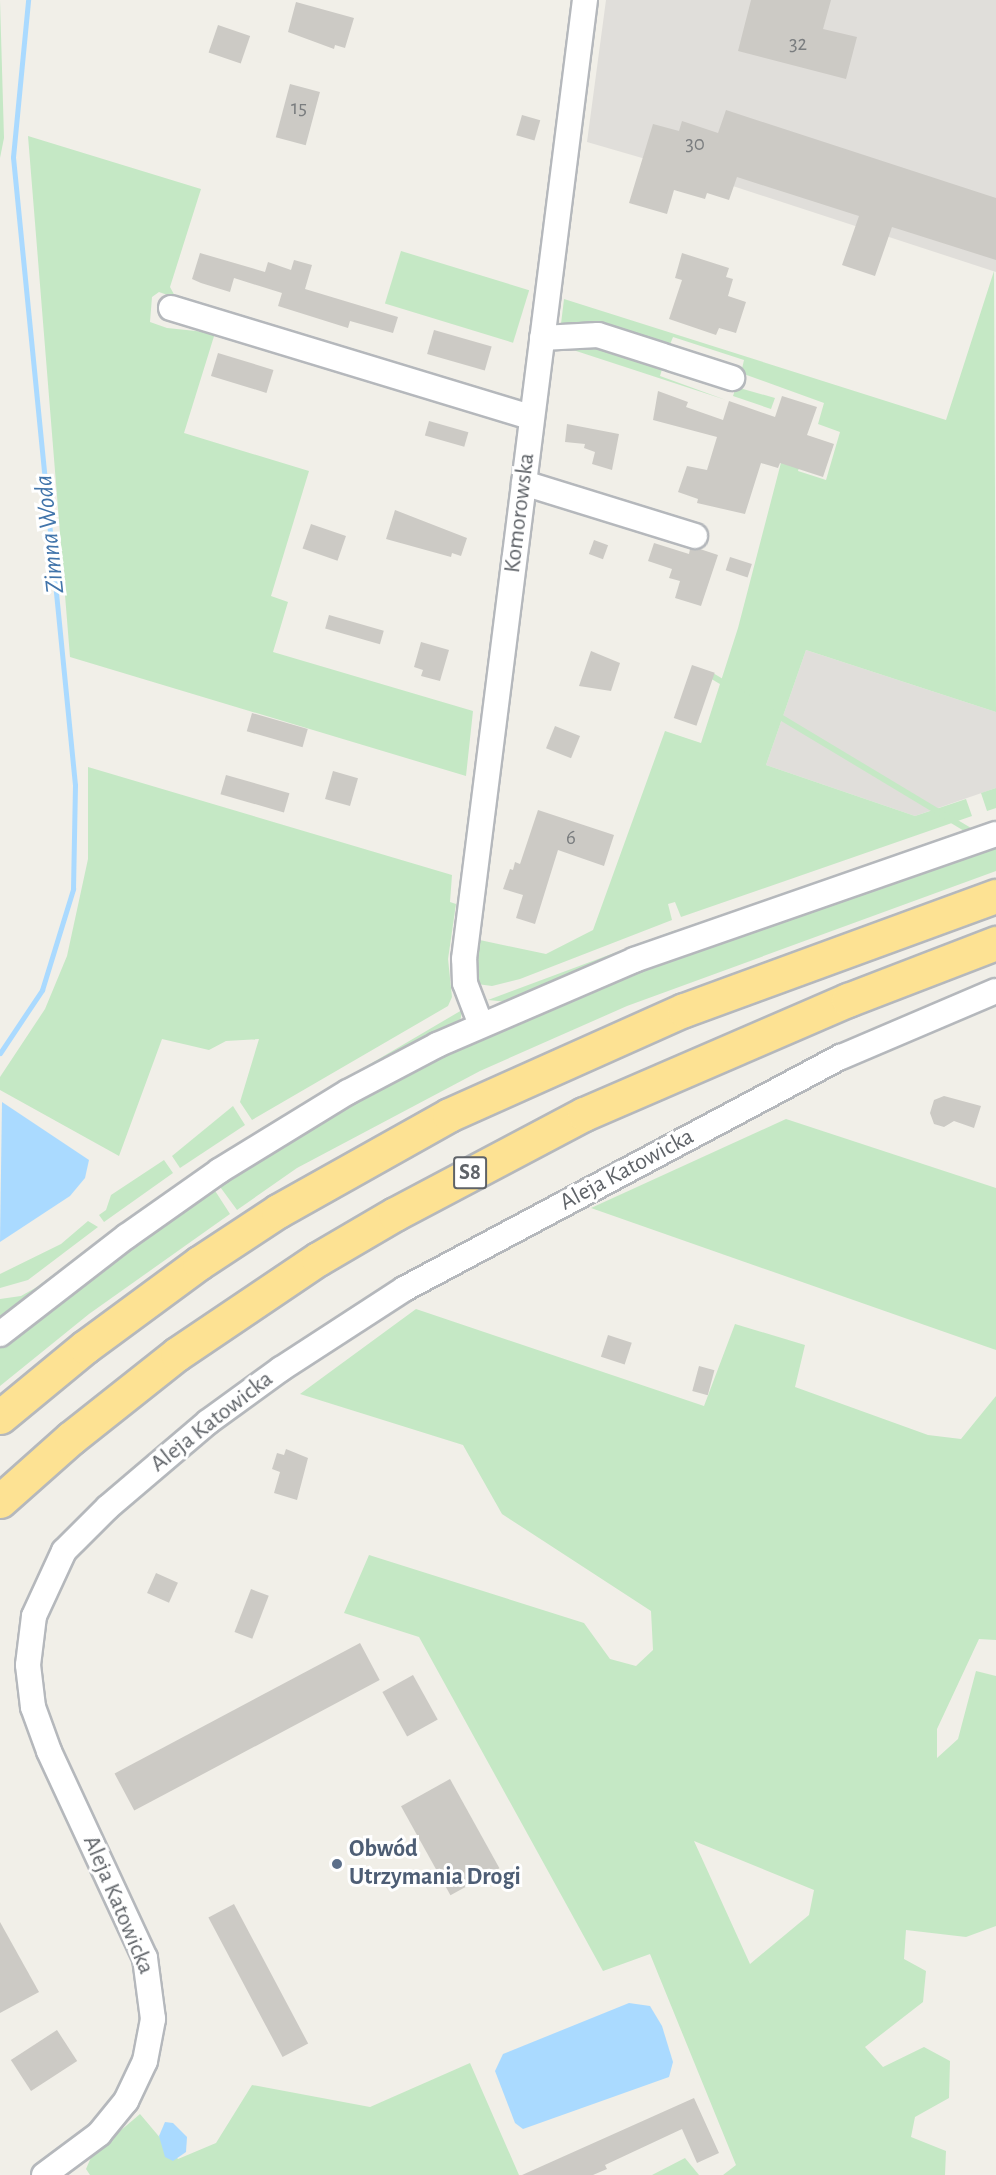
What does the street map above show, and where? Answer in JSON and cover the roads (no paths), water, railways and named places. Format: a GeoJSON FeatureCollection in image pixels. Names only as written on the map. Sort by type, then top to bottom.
{"type":"FeatureCollection","features":[{"type":"Feature","properties":{"kind":"highway"},"geometry":{"type":"LineString","coordinates":[[0,1417],[85,1347],[209,1256],[338,1175],[449,1115],[684,1010],[996,896]]}},
{"type":"Feature","properties":{"kind":"highway","name":"S8"},"geometry":{"type":"LineString","coordinates":[[0,1501],[71,1438],[177,1354],[318,1259],[395,1214],[563,1125],[647,1086],[848,1000],[996,943]]}},
{"type":"Feature","properties":{"kind":"street","name":"Komorowska"},"geometry":{"type":"LineString","coordinates":[[480,1025],[465,983],[464,959],[585,0]]}},
{"type":"Feature","properties":{"kind":"street"},"geometry":{"type":"LineString","coordinates":[[171,308],[532,418]]}},
{"type":"Feature","properties":{"kind":"street"},"geometry":{"type":"LineString","coordinates":[[542,338],[598,334],[732,378]]}},
{"type":"Feature","properties":{"kind":"street"},"geometry":{"type":"LineString","coordinates":[[524,483],[695,536]]}},
{"type":"Feature","properties":{"kind":"street"},"geometry":{"type":"LineString","coordinates":[[0,1334],[127,1236],[228,1166],[348,1092],[480,1025],[644,956],[996,834]]}},
{"type":"Feature","properties":{"kind":"street","name":"Aleja Katowicka"},"geometry":{"type":"LineString","coordinates":[[44,2175],[99,2134],[126,2101],[145,2061],[153,2019],[145,1958],[49,1751],[33,1707],[28,1665],[34,1616],[64,1551],[108,1507],[218,1415],[298,1357],[405,1289],[841,1057],[996,991]]}},
{"type":"Feature","properties":{"kind":"water"},"geometry":{"type":"Polygon","coordinates":[[[2,1102],[89,1160],[85,1178],[70,1196],[0,1242],[2,1102]]]}},
{"type":"Feature","properties":{"kind":"water"},"geometry":{"type":"Polygon","coordinates":[[[629,2003],[650,2006],[662,2026],[673,2062],[669,2077],[523,2129],[515,2123],[495,2071],[503,2054],[629,2003]]]}},
{"type":"Feature","properties":{"kind":"water"},"geometry":{"type":"Polygon","coordinates":[[[165,2122],[173,2123],[187,2137],[186,2152],[173,2161],[165,2157],[159,2136],[165,2122]]]}},
{"type":"Feature","properties":{"kind":"waterway","name":"Zimna Woda"},"geometry":{"type":"LineString","coordinates":[[0,1053],[42,990],[73,889],[75,785],[13,157],[28,0]]}},
{"type":"Feature","properties":{"kind":"place","name":"Obwód Utrzymania Drogi"},"geometry":{"type":"Point","coordinates":[337,1864]}}]}
